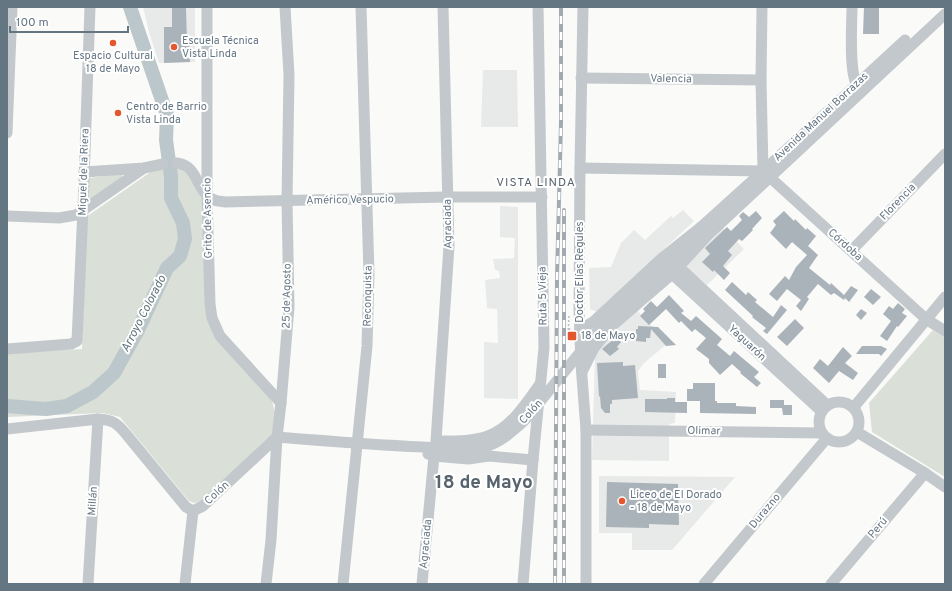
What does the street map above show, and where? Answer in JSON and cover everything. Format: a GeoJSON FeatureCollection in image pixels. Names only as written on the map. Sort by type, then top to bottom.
{"type":"FeatureCollection","features":[{"type":"Feature","properties":{"kind":"street"},"geometry":{"type":"LineString","coordinates":[[7,133],[9,45],[12,7]]}},
{"type":"Feature","properties":{"kind":"street","name":"Miguel de la Riera"},"geometry":{"type":"LineString","coordinates":[[7,349],[71,344],[77,341],[84,210],[90,7]]}},
{"type":"Feature","properties":{"kind":"street","name":"Grito de Asencio"},"geometry":{"type":"LineString","coordinates":[[207,7],[207,196],[210,304],[212,318],[220,336],[281,403]]}},
{"type":"Feature","properties":{"kind":"street","name":"25 de Agosto"},"geometry":{"type":"LineString","coordinates":[[266,584],[271,540],[277,437],[289,307],[287,201],[289,75],[285,7]]}},
{"type":"Feature","properties":{"kind":"street","name":"Reconquista"},"geometry":{"type":"LineString","coordinates":[[343,584],[356,443],[367,346],[369,274],[361,7]]}},
{"type":"Feature","properties":{"kind":"street","name":"Agraciada"},"geometry":{"type":"LineString","coordinates":[[436,441],[448,246],[443,7]]}},
{"type":"Feature","properties":{"kind":"street","name":"Ruta 5 Vieja"},"geometry":{"type":"LineString","coordinates":[[523,584],[544,348],[538,7]]}},
{"type":"Feature","properties":{"kind":"street","name":"Doctor Elías Regules"},"geometry":{"type":"LineString","coordinates":[[583,7],[580,168],[580,334],[586,430],[586,584]]}},
{"type":"Feature","properties":{"kind":"street"},"geometry":{"type":"LineString","coordinates":[[580,168],[766,174],[761,80],[762,7]]}},
{"type":"Feature","properties":{"kind":"street"},"geometry":{"type":"LineString","coordinates":[[852,7],[852,58],[859,88]]}},
{"type":"Feature","properties":{"kind":"street","name":"Avenida Manuel Borrazas"},"geometry":{"type":"LineString","coordinates":[[558,381],[600,328],[626,302],[859,88],[941,7]]}},
{"type":"Feature","properties":{"kind":"street","name":"Avenida Manuel Borrazas"},"geometry":{"type":"LineString","coordinates":[[859,88],[945,14]]}},
{"type":"Feature","properties":{"kind":"street","name":"Valencia"},"geometry":{"type":"LineString","coordinates":[[582,78],[761,80]]}},
{"type":"Feature","properties":{"kind":"street","name":"Florencia"},"geometry":{"type":"LineString","coordinates":[[852,250],[945,154]]}},
{"type":"Feature","properties":{"kind":"street"},"geometry":{"type":"LineString","coordinates":[[176,163],[189,167],[207,196]]}},
{"type":"Feature","properties":{"kind":"street"},"geometry":{"type":"LineString","coordinates":[[84,172],[144,168],[163,164]]}},
{"type":"Feature","properties":{"kind":"street"},"geometry":{"type":"LineString","coordinates":[[7,216],[59,218],[76,215],[144,168]]}},
{"type":"Feature","properties":{"kind":"street","name":"Córdoba"},"geometry":{"type":"LineString","coordinates":[[766,174],[852,250],[926,319],[945,331]]}},
{"type":"Feature","properties":{"kind":"street","name":"Américo Vespucio"},"geometry":{"type":"LineString","coordinates":[[207,196],[214,200],[225,202],[447,197],[542,197]]}},
{"type":"Feature","properties":{"kind":"street","name":"Avenida Manuel Borrazas"},"geometry":{"type":"LineString","coordinates":[[580,334],[662,258],[705,231]]}},
{"type":"Feature","properties":{"kind":"street","name":"Avenida Manuel Borrazas"},"geometry":{"type":"LineString","coordinates":[[581,368],[594,348],[613,325],[676,270],[705,231]]}},
{"type":"Feature","properties":{"kind":"street","name":"Yaguarón"},"geometry":{"type":"LineString","coordinates":[[676,270],[824,408]]}},
{"type":"Feature","properties":{"kind":"street"},"geometry":{"type":"LineString","coordinates":[[854,407],[945,297]]}},
{"type":"Feature","properties":{"kind":"street","name":"Colón"},"geometry":{"type":"LineString","coordinates":[[7,429],[98,419],[108,420],[119,425],[186,507],[193,511],[203,506],[277,437],[406,446],[470,449],[486,447],[511,432],[525,420],[558,381]]}},
{"type":"Feature","properties":{"kind":"street","name":"Colón"},"geometry":{"type":"LineString","coordinates":[[406,446],[436,441],[463,440],[490,435],[512,419],[540,387]]}},
{"type":"Feature","properties":{"kind":"street"},"geometry":{"type":"LineString","coordinates":[[836,401],[846,402],[854,407],[860,423],[857,432],[852,437],[846,441],[840,442],[833,441],[824,435],[819,426],[819,418],[824,408],[836,401]]}},
{"type":"Feature","properties":{"kind":"street","name":"Millán"},"geometry":{"type":"LineString","coordinates":[[88,584],[98,419]]}},
{"type":"Feature","properties":{"kind":"street","name":"Olimar"},"geometry":{"type":"LineString","coordinates":[[586,430],[824,435]]}},
{"type":"Feature","properties":{"kind":"street"},"geometry":{"type":"LineString","coordinates":[[857,432],[925,472],[945,487]]}},
{"type":"Feature","properties":{"kind":"street","name":"Durazno"},"geometry":{"type":"LineString","coordinates":[[704,584],[824,435]]}},
{"type":"Feature","properties":{"kind":"street","name":"Colón"},"geometry":{"type":"LineString","coordinates":[[406,446],[434,456],[468,459],[489,456],[533,460]]}},
{"type":"Feature","properties":{"kind":"street","name":"Agraciada"},"geometry":{"type":"LineString","coordinates":[[422,584],[434,456]]}},
{"type":"Feature","properties":{"kind":"street","name":"Perú"},"geometry":{"type":"LineString","coordinates":[[831,584],[925,472]]}},
{"type":"Feature","properties":{"kind":"street"},"geometry":{"type":"LineString","coordinates":[[185,584],[193,511]]}},
{"type":"Feature","properties":{"kind":"shaded area","name":"Escuela Técnica Vista Linda"},"geometry":{"type":"Polygon","coordinates":[[[143,7],[195,7],[195,62],[159,63],[143,7]]]}},
{"type":"Feature","properties":{"kind":"shaded area"},"geometry":{"type":"Polygon","coordinates":[[[483,70],[517,70],[518,127],[481,127],[483,70]]]}},
{"type":"Feature","properties":{"kind":"shaded area"},"geometry":{"type":"Polygon","coordinates":[[[179,168],[189,175],[204,199],[205,307],[272,401],[275,412],[272,437],[200,502],[194,503],[189,501],[120,417],[103,413],[7,417],[7,353],[82,349],[86,217],[155,169],[179,168]]]}},
{"type":"Feature","properties":{"kind":"shaded area"},"geometry":{"type":"Polygon","coordinates":[[[122,174],[122,178],[88,200],[89,178],[122,174]]]}},
{"type":"Feature","properties":{"kind":"shaded area"},"geometry":{"type":"Polygon","coordinates":[[[500,206],[518,207],[518,399],[484,398],[484,342],[498,343],[497,309],[487,308],[485,280],[500,278],[499,271],[495,270],[493,259],[514,258],[515,238],[500,237],[500,206]]]}},
{"type":"Feature","properties":{"kind":"shaded area"},"geometry":{"type":"Polygon","coordinates":[[[683,210],[694,221],[597,312],[590,309],[589,268],[611,267],[621,243],[634,230],[645,240],[671,216],[673,218],[683,210]]]}},
{"type":"Feature","properties":{"kind":"shaded area"},"geometry":{"type":"Polygon","coordinates":[[[723,228],[744,249],[707,285],[685,266],[723,228]]]}},
{"type":"Feature","properties":{"kind":"shaded area"},"geometry":{"type":"Polygon","coordinates":[[[636,309],[668,343],[644,363],[638,371],[640,390],[676,392],[675,423],[669,424],[669,461],[592,460],[595,356],[601,346],[636,309]]]}},
{"type":"Feature","properties":{"kind":"shaded area"},"geometry":{"type":"Polygon","coordinates":[[[933,330],[945,338],[945,477],[872,432],[869,403],[933,330]]]}},
{"type":"Feature","properties":{"kind":"shaded area"},"geometry":{"type":"Polygon","coordinates":[[[599,476],[735,477],[672,550],[632,550],[632,533],[599,533],[599,476]]]}},
{"type":"Feature","properties":{"kind":"building"},"geometry":{"type":"Polygon","coordinates":[[[172,7],[186,7],[187,42],[189,42],[190,62],[164,63],[164,27],[172,27],[172,7]]]}},
{"type":"Feature","properties":{"kind":"building"},"geometry":{"type":"Polygon","coordinates":[[[864,7],[879,7],[879,34],[863,34],[864,7]]]}},
{"type":"Feature","properties":{"kind":"building"},"geometry":{"type":"Polygon","coordinates":[[[756,211],[762,218],[742,241],[739,239],[728,251],[732,255],[723,266],[730,273],[724,280],[714,270],[713,272],[702,262],[710,254],[705,248],[727,227],[731,231],[742,220],[739,216],[743,212],[749,217],[756,211]]]}},
{"type":"Feature","properties":{"kind":"building"},"geometry":{"type":"Polygon","coordinates":[[[784,211],[794,221],[795,219],[806,230],[807,228],[816,236],[808,246],[818,255],[809,268],[830,285],[831,283],[844,295],[851,286],[858,290],[849,302],[845,298],[844,300],[834,293],[831,295],[818,284],[807,297],[809,299],[801,311],[796,306],[801,300],[787,289],[777,301],[769,294],[785,276],[789,280],[796,267],[807,255],[792,242],[786,249],[770,233],[776,225],[773,221],[784,211]]]}},
{"type":"Feature","properties":{"kind":"building"},"geometry":{"type":"Polygon","coordinates":[[[732,282],[746,295],[748,292],[757,300],[755,302],[773,317],[781,305],[787,310],[767,334],[763,331],[766,328],[752,317],[753,316],[725,290],[732,282]]]}},
{"type":"Feature","properties":{"kind":"building"},"geometry":{"type":"Polygon","coordinates":[[[871,289],[881,297],[873,305],[864,297],[871,289]]]}},
{"type":"Feature","properties":{"kind":"building"},"geometry":{"type":"Polygon","coordinates":[[[669,295],[684,311],[681,313],[691,321],[696,316],[722,339],[717,345],[730,356],[734,351],[759,372],[754,377],[761,383],[757,387],[740,373],[741,372],[732,364],[720,375],[709,363],[709,359],[696,349],[706,338],[695,329],[692,332],[681,321],[679,323],[666,309],[649,325],[640,316],[645,311],[643,309],[651,301],[657,307],[669,295]]]}},
{"type":"Feature","properties":{"kind":"building"},"geometry":{"type":"Polygon","coordinates":[[[898,303],[905,309],[902,313],[907,316],[898,327],[897,326],[887,341],[880,336],[891,321],[883,314],[889,306],[893,309],[898,303]]]}},
{"type":"Feature","properties":{"kind":"building"},"geometry":{"type":"Polygon","coordinates":[[[861,309],[867,313],[861,320],[856,315],[861,309]]]}},
{"type":"Feature","properties":{"kind":"building"},"geometry":{"type":"Polygon","coordinates":[[[795,319],[804,328],[787,346],[777,337],[795,319]]]}},
{"type":"Feature","properties":{"kind":"building"},"geometry":{"type":"Polygon","coordinates":[[[638,326],[658,327],[676,345],[666,346],[651,329],[650,338],[646,338],[646,342],[636,341],[636,329],[638,329],[638,326]]]}},
{"type":"Feature","properties":{"kind":"building"},"geometry":{"type":"Polygon","coordinates":[[[616,337],[621,342],[617,347],[619,349],[610,356],[602,349],[616,337]]]}},
{"type":"Feature","properties":{"kind":"building"},"geometry":{"type":"Polygon","coordinates":[[[862,346],[881,346],[887,349],[881,356],[879,354],[856,354],[862,346]]]}},
{"type":"Feature","properties":{"kind":"building"},"geometry":{"type":"Polygon","coordinates":[[[843,347],[852,356],[845,363],[858,373],[853,380],[839,371],[829,383],[813,368],[820,359],[828,366],[843,347]]]}},
{"type":"Feature","properties":{"kind":"building"},"geometry":{"type":"Polygon","coordinates":[[[623,362],[623,366],[635,365],[638,398],[612,400],[612,404],[610,404],[610,413],[605,413],[601,408],[600,396],[599,397],[597,363],[623,362]]]}},
{"type":"Feature","properties":{"kind":"building"},"geometry":{"type":"Polygon","coordinates":[[[658,364],[666,364],[666,378],[658,378],[658,364]]]}},
{"type":"Feature","properties":{"kind":"building"},"geometry":{"type":"Polygon","coordinates":[[[693,383],[715,383],[715,401],[717,401],[717,403],[736,403],[736,406],[756,407],[756,414],[700,413],[700,401],[687,401],[687,389],[693,389],[693,383]]]}},
{"type":"Feature","properties":{"kind":"building"},"geometry":{"type":"Polygon","coordinates":[[[675,398],[675,402],[687,402],[687,413],[645,412],[645,399],[675,398]]]}},
{"type":"Feature","properties":{"kind":"building"},"geometry":{"type":"Polygon","coordinates":[[[770,400],[784,400],[784,405],[792,405],[792,415],[783,415],[782,408],[770,408],[770,400]]]}},
{"type":"Feature","properties":{"kind":"building"},"geometry":{"type":"Polygon","coordinates":[[[607,482],[678,484],[679,525],[649,524],[649,528],[606,527],[607,482]]]}},
{"type":"Feature","properties":{"kind":"waterway","name":"Arroyo Colorado"},"geometry":{"type":"LineString","coordinates":[[7,406],[46,409],[67,406],[93,392],[114,373],[138,330],[167,268],[180,256],[185,239],[183,223],[171,198],[171,176],[166,140],[167,115],[130,7]]}},
{"type":"Feature","properties":{"kind":"railway"},"geometry":{"type":"LineString","coordinates":[[555,584],[557,277],[561,123],[561,7]]}},
{"type":"Feature","properties":{"kind":"railway"},"geometry":{"type":"LineString","coordinates":[[564,210],[564,584]]}},
{"type":"Feature","properties":{"kind":"place","name":"Espacio Cultural 18 de Mayo"},"geometry":{"type":"Point","coordinates":[113,43]}},
{"type":"Feature","properties":{"kind":"place","name":"Escuela Técnica Vista Linda"},"geometry":{"type":"Point","coordinates":[174,47]}},
{"type":"Feature","properties":{"kind":"place","name":"Centro de Barrio Vista Linda"},"geometry":{"type":"Point","coordinates":[118,113]}},
{"type":"Feature","properties":{"kind":"place","name":"18 de Mayo"},"geometry":{"type":"Point","coordinates":[572,336]}},
{"type":"Feature","properties":{"kind":"place","name":"Liceo de El Dorado - 18 de Mayo"},"geometry":{"type":"Point","coordinates":[622,501]}},
{"type":"Feature","properties":{"kind":"district","name":"VISTA LINDA"},"geometry":{"type":"Point","coordinates":[536,183]}},
{"type":"Feature","properties":{"kind":"district","name":"18 de Mayo"},"geometry":{"type":"Point","coordinates":[484,483]}}]}
